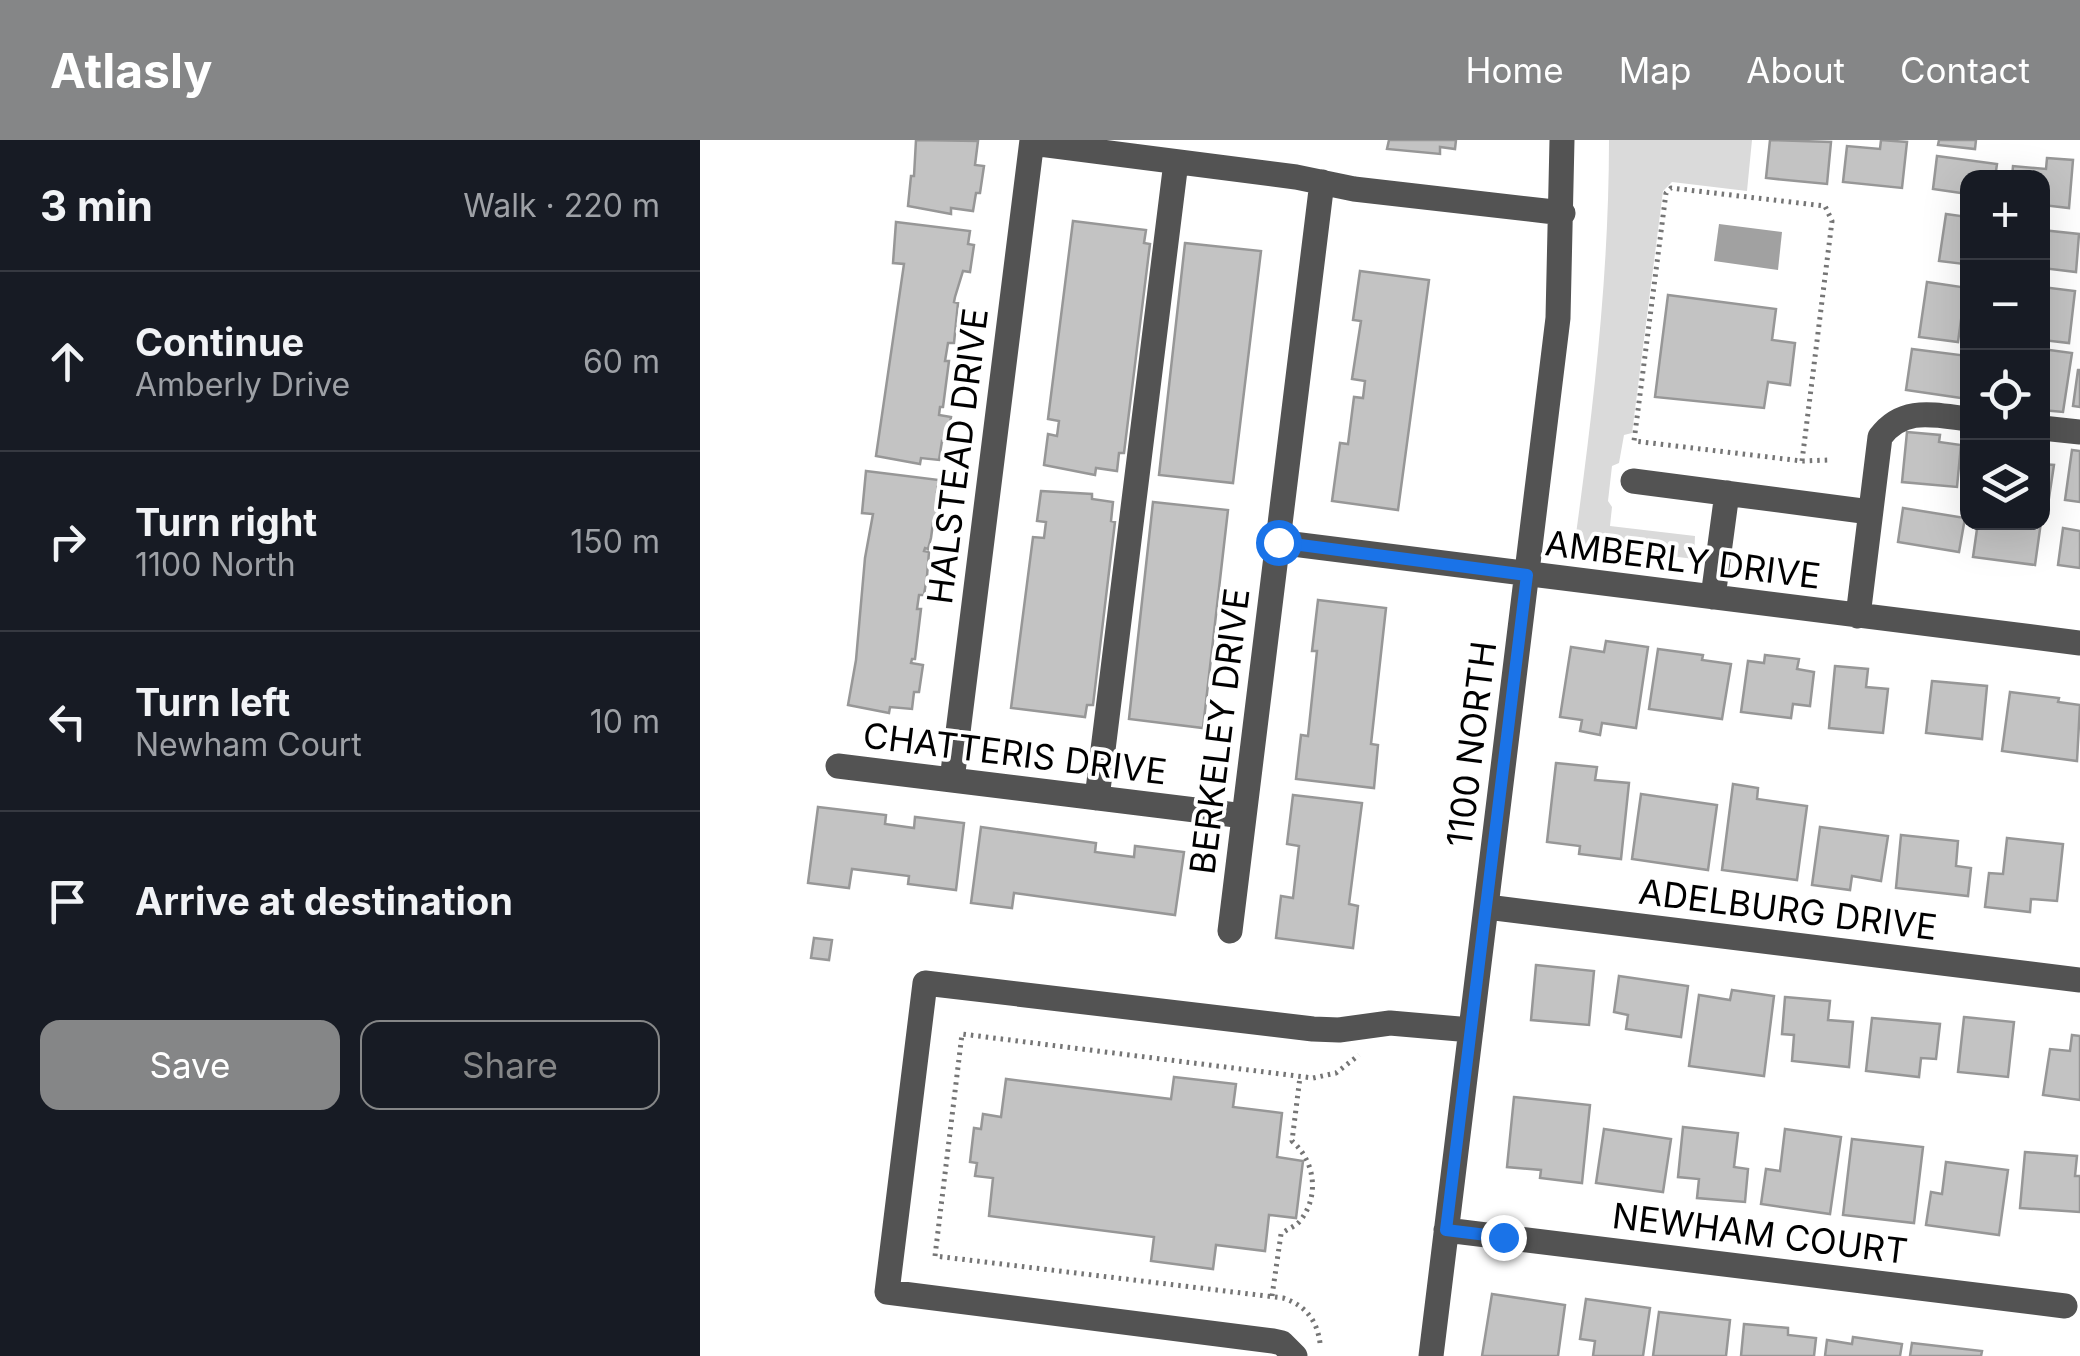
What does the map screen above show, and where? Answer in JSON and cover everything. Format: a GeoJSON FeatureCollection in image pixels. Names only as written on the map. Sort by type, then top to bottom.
{"type":"FeatureCollection","features":[{"type":"Feature","properties":{"kind":"street","name":"1100 NORTH"},"geometry":{"type":"LineString","coordinates":[[1431,1356],[1558,318],[1562,140]]}},
{"type":"Feature","properties":{"kind":"street"},"geometry":{"type":"LineString","coordinates":[[1032,142],[1563,213]]}},
{"type":"Feature","properties":{"kind":"street","name":"HALSTEAD DRIVE"},"geometry":{"type":"LineString","coordinates":[[952,780],[1032,142]]}},
{"type":"Feature","properties":{"kind":"street"},"geometry":{"type":"LineString","coordinates":[[1098,798],[1176,162]]}},
{"type":"Feature","properties":{"kind":"street","name":"BERKELEY DRIVE"},"geometry":{"type":"LineString","coordinates":[[1230,931],[1322,182]]}},
{"type":"Feature","properties":{"kind":"street"},"geometry":{"type":"LineString","coordinates":[[1858,616],[1877,449],[1887,427],[1907,415],[1960,418]]}},
{"type":"Feature","properties":{"kind":"street"},"geometry":{"type":"LineString","coordinates":[[2050,429],[2080,432]]}},
{"type":"Feature","properties":{"kind":"street"},"geometry":{"type":"LineString","coordinates":[[1634,481],[1870,512]]}},
{"type":"Feature","properties":{"kind":"street"},"geometry":{"type":"LineString","coordinates":[[1714,598],[1727,493]]}},
{"type":"Feature","properties":{"kind":"street","name":"AMBERLY DRIVE"},"geometry":{"type":"LineString","coordinates":[[1278,542],[2080,643]]}},
{"type":"Feature","properties":{"kind":"street","name":"CHATTERIS DRIVE"},"geometry":{"type":"LineString","coordinates":[[838,766],[1244,816]]}},
{"type":"Feature","properties":{"kind":"street","name":"ADELBURG DRIVE"},"geometry":{"type":"LineString","coordinates":[[1486,907],[2080,980]]}},
{"type":"Feature","properties":{"kind":"street"},"geometry":{"type":"LineString","coordinates":[[1296,1356],[1273,1341],[887,1292],[925,984],[1314,1028],[1340,1030],[1390,1023],[1472,1030]]}},
{"type":"Feature","properties":{"kind":"street","name":"NEWHAM COURT"},"geometry":{"type":"LineString","coordinates":[[1446,1230],[2065,1306]]}},
{"type":"Feature","properties":{"kind":"path"},"geometry":{"type":"LineString","coordinates":[[1802,461],[1832,221],[1824,206],[1671,188],[1666,193],[1634,441],[1802,461],[1829,460]]}},
{"type":"Feature","properties":{"kind":"path"},"geometry":{"type":"LineString","coordinates":[[1320,1356],[1319,1336],[1311,1318],[1294,1302],[1272,1296],[934,1256],[962,1034],[1300,1077],[1336,1074],[1367,1050]]}},
{"type":"Feature","properties":{"kind":"path"},"geometry":{"type":"LineString","coordinates":[[1272,1296],[1281,1234],[1298,1224],[1311,1195],[1310,1166],[1302,1150],[1292,1142],[1300,1077]]}},
{"type":"Feature","properties":{"kind":"shaded area"},"geometry":{"type":"Polygon","coordinates":[[[1609,140],[1752,140],[1747,191],[1672,182],[1663,191],[1632,433],[1624,435],[1619,463],[1612,466],[1610,526],[1695,536],[1694,559],[1582,545],[1576,534],[1599,337],[1609,140]]]}},
{"type":"Feature","properties":{"kind":"shaded area"},"geometry":{"type":"Polygon","coordinates":[[[1719,224],[1782,232],[1778,270],[1714,261],[1719,224]]]}},
{"type":"Feature","properties":{"kind":"building"},"geometry":{"type":"Polygon","coordinates":[[[916,140],[978,141],[975,165],[984,166],[973,211],[951,208],[951,214],[908,206],[916,140]]]}},
{"type":"Feature","properties":{"kind":"building"},"geometry":{"type":"Polygon","coordinates":[[[1389,140],[1456,140],[1455,149],[1440,147],[1440,154],[1387,149],[1389,140]]]}},
{"type":"Feature","properties":{"kind":"building"},"geometry":{"type":"Polygon","coordinates":[[[1770,140],[1831,142],[1827,184],[1766,178],[1770,140]]]}},
{"type":"Feature","properties":{"kind":"building"},"geometry":{"type":"Polygon","coordinates":[[[1881,140],[1907,142],[1902,188],[1843,182],[1847,146],[1880,149],[1881,140]]]}},
{"type":"Feature","properties":{"kind":"building"},"geometry":{"type":"Polygon","coordinates":[[[1939,140],[1976,140],[1975,149],[1938,145],[1939,140]]]}},
{"type":"Feature","properties":{"kind":"building"},"geometry":{"type":"Polygon","coordinates":[[[1937,156],[1997,164],[1996,170],[1960,170],[1960,193],[1933,189],[1937,156]]]}},
{"type":"Feature","properties":{"kind":"building"},"geometry":{"type":"Polygon","coordinates":[[[2047,158],[2073,160],[2069,208],[2050,206],[2050,170],[2013,170],[2013,166],[2046,169],[2047,158]]]}},
{"type":"Feature","properties":{"kind":"building"},"geometry":{"type":"Polygon","coordinates":[[[1946,214],[1960,216],[1960,264],[1939,261],[1946,214]]]}},
{"type":"Feature","properties":{"kind":"building"},"geometry":{"type":"Polygon","coordinates":[[[1073,221],[1146,230],[1144,243],[1150,244],[1124,453],[1119,453],[1117,471],[1096,468],[1095,475],[1044,465],[1048,434],[1057,436],[1059,421],[1048,419],[1073,221]]]}},
{"type":"Feature","properties":{"kind":"building"},"geometry":{"type":"Polygon","coordinates":[[[896,222],[970,231],[968,244],[974,245],[970,272],[963,271],[955,297],[954,302],[958,303],[954,343],[948,343],[945,361],[949,361],[939,415],[951,417],[947,442],[942,441],[939,460],[921,458],[920,464],[876,456],[904,264],[893,263],[896,222]]]}},
{"type":"Feature","properties":{"kind":"building"},"geometry":{"type":"Polygon","coordinates":[[[2050,231],[2079,234],[2076,272],[2050,269],[2050,231]]]}},
{"type":"Feature","properties":{"kind":"building"},"geometry":{"type":"Polygon","coordinates":[[[1185,243],[1261,251],[1233,483],[1159,475],[1185,243]]]}},
{"type":"Feature","properties":{"kind":"building"},"geometry":{"type":"Polygon","coordinates":[[[1360,271],[1429,280],[1398,510],[1332,501],[1340,443],[1348,444],[1354,397],[1363,398],[1365,381],[1352,379],[1361,321],[1353,320],[1360,271]]]}},
{"type":"Feature","properties":{"kind":"building"},"geometry":{"type":"Polygon","coordinates":[[[1927,282],[1960,287],[1958,342],[1919,337],[1927,282]]]}},
{"type":"Feature","properties":{"kind":"building"},"geometry":{"type":"Polygon","coordinates":[[[2050,288],[2075,291],[2069,343],[2050,341],[2050,288]]]}},
{"type":"Feature","properties":{"kind":"building"},"geometry":{"type":"Polygon","coordinates":[[[1668,295],[1776,309],[1772,340],[1795,343],[1790,385],[1768,382],[1764,408],[1655,397],[1668,295]]]}},
{"type":"Feature","properties":{"kind":"building"},"geometry":{"type":"Polygon","coordinates":[[[1912,349],[1960,355],[1960,398],[1906,390],[1912,349]]]}},
{"type":"Feature","properties":{"kind":"building"},"geometry":{"type":"Polygon","coordinates":[[[2050,350],[2072,353],[2063,412],[2050,411],[2050,350]]]}},
{"type":"Feature","properties":{"kind":"building"},"geometry":{"type":"Polygon","coordinates":[[[2080,370],[2080,407],[2073,406],[2080,370]]]}},
{"type":"Feature","properties":{"kind":"building"},"geometry":{"type":"Polygon","coordinates":[[[1907,432],[1940,435],[1939,442],[1960,445],[1957,487],[1902,482],[1907,432]]]}},
{"type":"Feature","properties":{"kind":"building"},"geometry":{"type":"Polygon","coordinates":[[[2072,450],[2080,451],[2080,502],[2065,500],[2072,450]]]}},
{"type":"Feature","properties":{"kind":"building"},"geometry":{"type":"Polygon","coordinates":[[[866,471],[939,480],[937,492],[944,493],[939,523],[933,523],[928,549],[924,551],[929,552],[927,576],[924,595],[919,595],[917,609],[921,609],[915,659],[911,663],[923,665],[919,692],[914,692],[912,709],[890,707],[889,713],[848,705],[873,514],[862,513],[866,471]]]}},
{"type":"Feature","properties":{"kind":"building"},"geometry":{"type":"Polygon","coordinates":[[[1041,491],[1092,494],[1092,499],[1113,502],[1111,521],[1115,522],[1093,705],[1087,705],[1085,717],[1011,708],[1033,537],[1044,538],[1046,522],[1037,521],[1041,491]]]}},
{"type":"Feature","properties":{"kind":"building"},"geometry":{"type":"Polygon","coordinates":[[[1153,502],[1228,510],[1203,728],[1129,719],[1153,502]]]}},
{"type":"Feature","properties":{"kind":"building"},"geometry":{"type":"Polygon","coordinates":[[[1903,508],[1960,517],[1963,530],[1959,552],[1898,542],[1903,508]]]}},
{"type":"Feature","properties":{"kind":"building"},"geometry":{"type":"Polygon","coordinates":[[[2063,528],[2080,531],[2080,568],[2058,565],[2063,528]]]}},
{"type":"Feature","properties":{"kind":"building"},"geometry":{"type":"Polygon","coordinates":[[[1977,530],[2040,530],[2035,565],[1973,557],[1977,530]]]}},
{"type":"Feature","properties":{"kind":"building"},"geometry":{"type":"Polygon","coordinates":[[[1318,600],[1386,608],[1371,744],[1378,745],[1374,788],[1296,779],[1301,735],[1308,736],[1318,600]]]}},
{"type":"Feature","properties":{"kind":"building"},"geometry":{"type":"Polygon","coordinates":[[[1606,641],[1648,647],[1636,728],[1602,723],[1600,735],[1580,731],[1582,720],[1560,717],[1571,647],[1604,652],[1606,641]]]}},
{"type":"Feature","properties":{"kind":"building"},"geometry":{"type":"Polygon","coordinates":[[[1658,649],[1703,655],[1702,660],[1731,664],[1722,719],[1649,709],[1658,649]]]}},
{"type":"Feature","properties":{"kind":"building"},"geometry":{"type":"Polygon","coordinates":[[[1765,655],[1799,659],[1797,669],[1814,672],[1810,706],[1793,704],[1791,718],[1741,712],[1748,661],[1764,663],[1765,655]]]}},
{"type":"Feature","properties":{"kind":"building"},"geometry":{"type":"Polygon","coordinates":[[[1835,666],[1868,669],[1866,687],[1888,689],[1883,733],[1829,728],[1835,666]]]}},
{"type":"Feature","properties":{"kind":"building"},"geometry":{"type":"Polygon","coordinates":[[[1932,681],[1987,686],[1982,739],[1926,733],[1932,681]]]}},
{"type":"Feature","properties":{"kind":"building"},"geometry":{"type":"Polygon","coordinates":[[[2010,692],[2059,698],[2058,702],[2080,705],[2077,761],[2002,751],[2010,692]]]}},
{"type":"Feature","properties":{"kind":"building"},"geometry":{"type":"Polygon","coordinates":[[[1556,763],[1597,767],[1595,780],[1629,783],[1621,859],[1579,854],[1580,846],[1547,842],[1556,763]]]}},
{"type":"Feature","properties":{"kind":"building"},"geometry":{"type":"Polygon","coordinates":[[[1733,784],[1758,788],[1757,799],[1807,806],[1797,880],[1722,870],[1733,784]]]}},
{"type":"Feature","properties":{"kind":"building"},"geometry":{"type":"Polygon","coordinates":[[[1641,794],[1717,805],[1708,870],[1632,859],[1641,794]]]}},
{"type":"Feature","properties":{"kind":"building"},"geometry":{"type":"Polygon","coordinates":[[[1293,795],[1362,803],[1349,904],[1358,906],[1353,948],[1276,938],[1281,896],[1293,898],[1299,846],[1287,844],[1293,795]]]}},
{"type":"Feature","properties":{"kind":"building"},"geometry":{"type":"Polygon","coordinates":[[[818,807],[886,815],[885,824],[914,828],[915,817],[964,823],[956,890],[908,884],[909,876],[852,869],[849,888],[808,883],[818,807]]]}},
{"type":"Feature","properties":{"kind":"building"},"geometry":{"type":"Polygon","coordinates":[[[981,827],[1096,843],[1095,852],[1134,857],[1135,846],[1184,852],[1175,915],[1014,893],[1012,908],[971,903],[981,827]]]}},
{"type":"Feature","properties":{"kind":"building"},"geometry":{"type":"Polygon","coordinates":[[[1820,827],[1888,836],[1881,881],[1852,876],[1850,890],[1812,885],[1820,827]]]}},
{"type":"Feature","properties":{"kind":"building"},"geometry":{"type":"Polygon","coordinates":[[[1901,835],[1958,841],[1956,866],[1971,868],[1968,896],[1896,888],[1901,835]]]}},
{"type":"Feature","properties":{"kind":"building"},"geometry":{"type":"Polygon","coordinates":[[[2007,838],[2063,844],[2057,901],[2031,899],[2030,912],[1985,907],[1989,873],[2003,874],[2007,838]]]}},
{"type":"Feature","properties":{"kind":"building"},"geometry":{"type":"Polygon","coordinates":[[[814,938],[832,940],[829,960],[811,958],[814,938]]]}},
{"type":"Feature","properties":{"kind":"building"},"geometry":{"type":"Polygon","coordinates":[[[1536,965],[1594,971],[1589,1025],[1531,1020],[1536,965]]]}},
{"type":"Feature","properties":{"kind":"building"},"geometry":{"type":"Polygon","coordinates":[[[1619,976],[1688,986],[1681,1037],[1626,1029],[1628,1015],[1614,1012],[1619,976]]]}},
{"type":"Feature","properties":{"kind":"building"},"geometry":{"type":"Polygon","coordinates":[[[1732,990],[1774,996],[1764,1076],[1689,1066],[1699,995],[1730,1000],[1732,990]]]}},
{"type":"Feature","properties":{"kind":"building"},"geometry":{"type":"Polygon","coordinates":[[[1785,997],[1830,1001],[1828,1020],[1853,1022],[1849,1067],[1792,1061],[1794,1035],[1782,1034],[1785,997]]]}},
{"type":"Feature","properties":{"kind":"building"},"geometry":{"type":"Polygon","coordinates":[[[1964,1017],[2014,1022],[2008,1077],[1958,1072],[1964,1017]]]}},
{"type":"Feature","properties":{"kind":"building"},"geometry":{"type":"Polygon","coordinates":[[[1872,1018],[1940,1024],[1936,1059],[1921,1058],[1919,1077],[1866,1071],[1872,1018]]]}},
{"type":"Feature","properties":{"kind":"building"},"geometry":{"type":"Polygon","coordinates":[[[2072,1035],[2080,1036],[2080,1100],[2043,1095],[2050,1049],[2070,1051],[2072,1035]]]}},
{"type":"Feature","properties":{"kind":"building"},"geometry":{"type":"Polygon","coordinates":[[[1174,1077],[1236,1084],[1233,1107],[1282,1113],[1277,1157],[1303,1161],[1296,1218],[1269,1215],[1265,1251],[1216,1245],[1213,1269],[1151,1261],[1154,1237],[989,1216],[993,1178],[975,1176],[977,1163],[970,1162],[974,1128],[981,1129],[983,1114],[1001,1117],[1006,1079],[1171,1099],[1174,1077]]]}},
{"type":"Feature","properties":{"kind":"building"},"geometry":{"type":"Polygon","coordinates":[[[1514,1097],[1590,1105],[1582,1183],[1540,1178],[1541,1170],[1507,1167],[1514,1097]]]}},
{"type":"Feature","properties":{"kind":"building"},"geometry":{"type":"Polygon","coordinates":[[[1683,1127],[1738,1133],[1734,1167],[1748,1169],[1745,1202],[1697,1198],[1699,1179],[1678,1177],[1683,1127]]]}},
{"type":"Feature","properties":{"kind":"building"},"geometry":{"type":"Polygon","coordinates":[[[1604,1129],[1671,1139],[1663,1192],[1596,1183],[1604,1129]]]}},
{"type":"Feature","properties":{"kind":"building"},"geometry":{"type":"Polygon","coordinates":[[[1785,1129],[1841,1137],[1830,1214],[1761,1204],[1766,1169],[1780,1171],[1785,1129]]]}},
{"type":"Feature","properties":{"kind":"building"},"geometry":{"type":"Polygon","coordinates":[[[1852,1139],[1923,1147],[1914,1223],[1843,1215],[1852,1139]]]}},
{"type":"Feature","properties":{"kind":"building"},"geometry":{"type":"Polygon","coordinates":[[[2025,1152],[2077,1156],[2075,1176],[2080,1176],[2080,1212],[2020,1208],[2025,1152]]]}},
{"type":"Feature","properties":{"kind":"building"},"geometry":{"type":"Polygon","coordinates":[[[1946,1162],[2008,1170],[1999,1235],[1926,1225],[1931,1192],[1942,1194],[1946,1162]]]}},
{"type":"Feature","properties":{"kind":"building"},"geometry":{"type":"Polygon","coordinates":[[[1492,1294],[1565,1305],[1558,1356],[1482,1356],[1492,1294]]]}},
{"type":"Feature","properties":{"kind":"building"},"geometry":{"type":"Polygon","coordinates":[[[1586,1299],[1650,1308],[1643,1356],[1593,1356],[1595,1341],[1580,1339],[1586,1299]]]}},
{"type":"Feature","properties":{"kind":"building"},"geometry":{"type":"Polygon","coordinates":[[[1659,1312],[1730,1320],[1726,1356],[1653,1356],[1659,1312]]]}},
{"type":"Feature","properties":{"kind":"building"},"geometry":{"type":"Polygon","coordinates":[[[1744,1324],[1788,1328],[1788,1335],[1816,1338],[1814,1356],[1741,1356],[1744,1324]]]}},
{"type":"Feature","properties":{"kind":"building"},"geometry":{"type":"Polygon","coordinates":[[[1853,1337],[1902,1344],[1900,1356],[1825,1356],[1827,1340],[1852,1344],[1853,1337]]]}},
{"type":"Feature","properties":{"kind":"building"},"geometry":{"type":"Polygon","coordinates":[[[1912,1343],[1982,1351],[1981,1356],[1910,1356],[1912,1343]]]}},
{"type":"Feature","properties":{"kind":"route"},"geometry":{"type":"LineString","coordinates":[[1278,542],[1527,575],[1446,1230],[1503,1237]]}}]}
